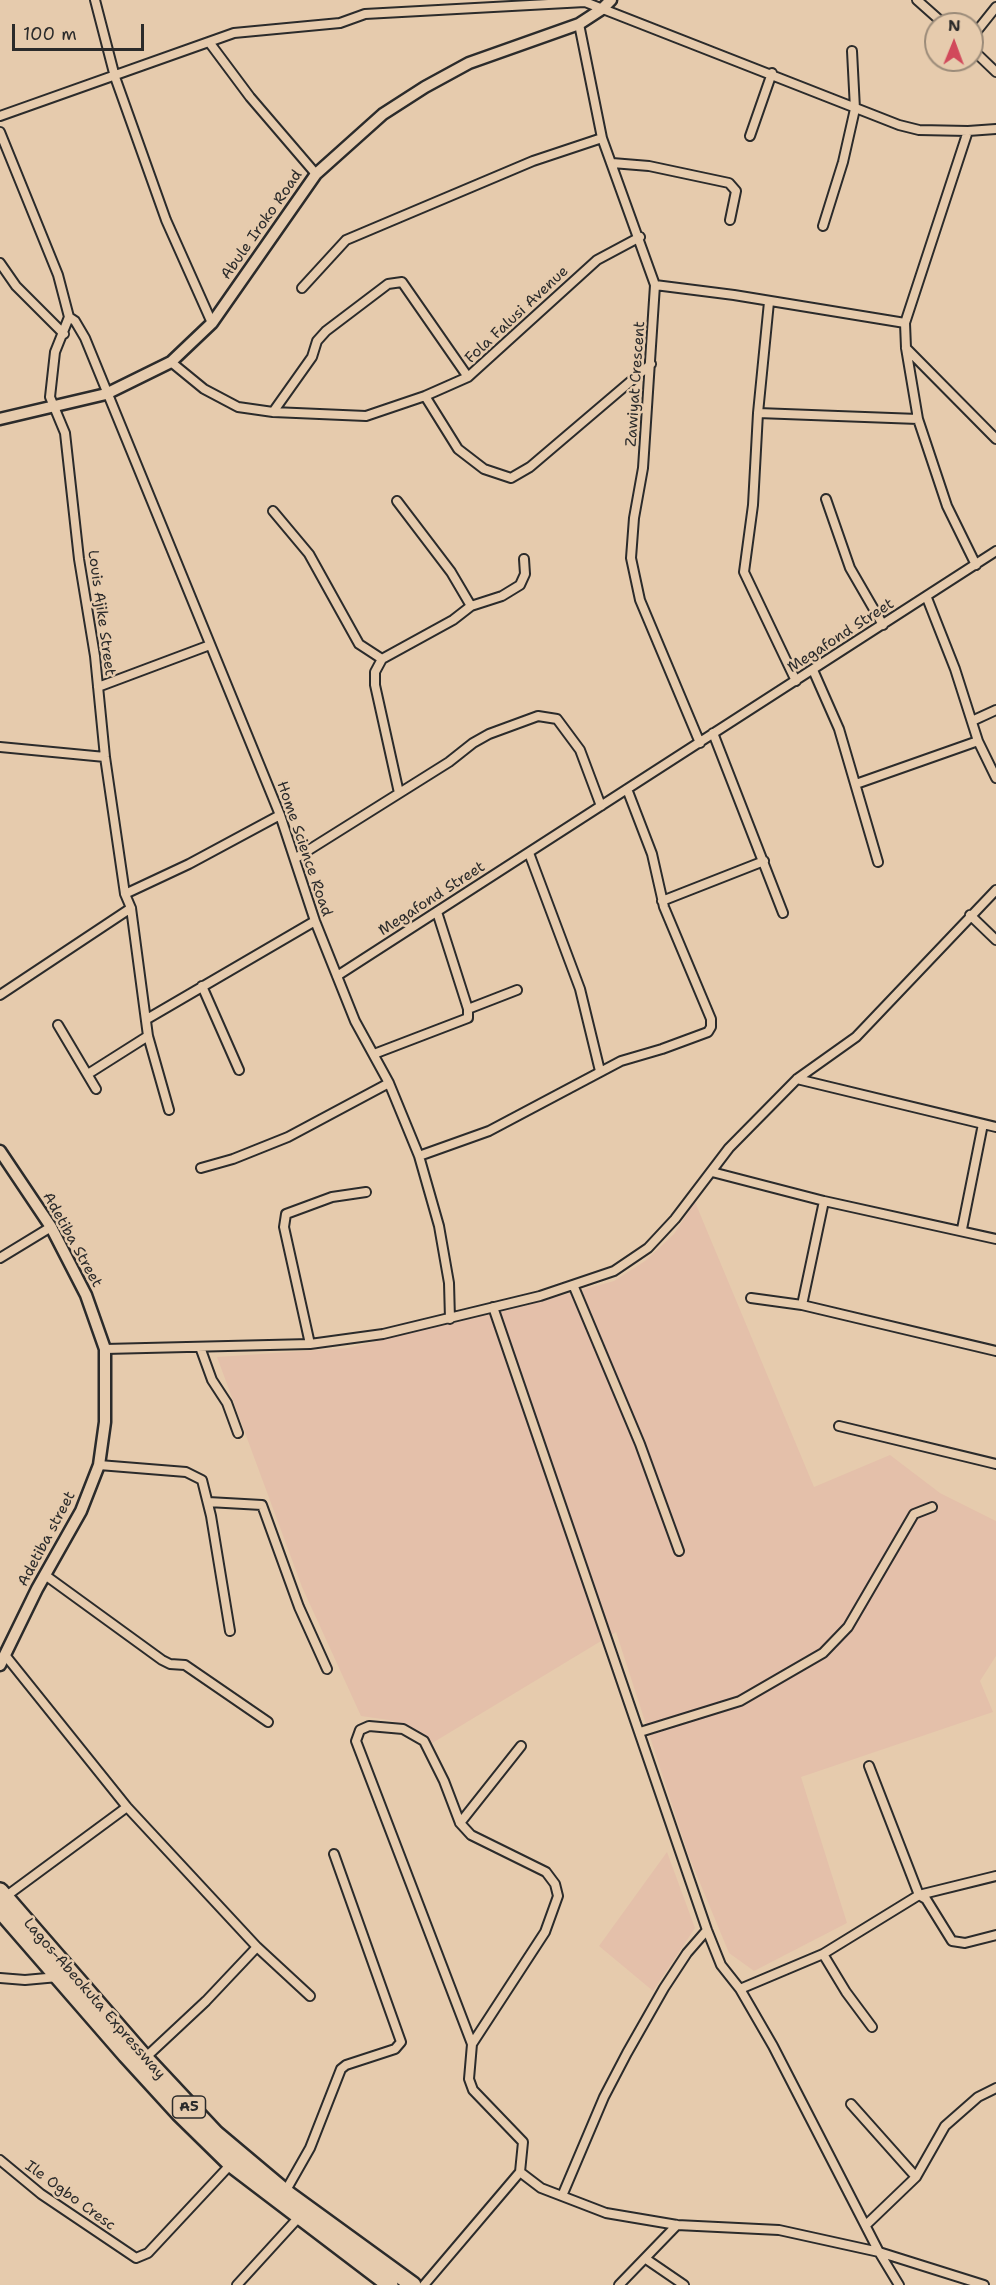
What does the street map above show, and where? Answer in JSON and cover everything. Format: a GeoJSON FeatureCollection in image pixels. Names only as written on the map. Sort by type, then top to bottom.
{"type":"FeatureCollection","features":[{"type":"Feature","properties":{"kind":"highway","name":"Lagos-Abeokuta Expressway"},"geometry":{"type":"LineString","coordinates":[[2,1900],[58,1977],[179,2113],[231,2164],[390,2285]]}},
{"type":"Feature","properties":{"kind":"highway","name":"Lagos-Abeokuta Expressway"},"geometry":{"type":"LineString","coordinates":[[2,1900],[216,2134],[285,2192],[413,2285]]}},
{"type":"Feature","properties":{"kind":"street"},"geometry":{"type":"LineString","coordinates":[[95,0],[115,77],[166,220],[212,323]]}},
{"type":"Feature","properties":{"kind":"street","name":"Abule Iroko Road"},"geometry":{"type":"LineString","coordinates":[[0,419],[106,393],[171,362],[212,323],[316,174],[383,114],[425,87],[469,63],[579,24],[611,0]]}},
{"type":"Feature","properties":{"kind":"street"},"geometry":{"type":"LineString","coordinates":[[917,0],[930,12]]}},
{"type":"Feature","properties":{"kind":"street"},"geometry":{"type":"LineString","coordinates":[[0,116],[234,33],[340,23],[365,14],[585,2],[772,73],[855,109],[919,130],[996,129]]}},
{"type":"Feature","properties":{"kind":"street"},"geometry":{"type":"LineString","coordinates":[[984,22],[996,8]]}},
{"type":"Feature","properties":{"kind":"street","name":"Zawiyat Crescent"},"geometry":{"type":"LineString","coordinates":[[579,24],[602,138],[640,237],[655,285],[643,468],[634,518],[631,558],[640,600],[700,743]]}},
{"type":"Feature","properties":{"kind":"street"},"geometry":{"type":"LineString","coordinates":[[209,42],[250,97],[316,174]]}},
{"type":"Feature","properties":{"kind":"street"},"geometry":{"type":"LineString","coordinates":[[823,226],[843,162],[855,109],[852,51]]}},
{"type":"Feature","properties":{"kind":"street"},"geometry":{"type":"LineString","coordinates":[[984,60],[996,72]]}},
{"type":"Feature","properties":{"kind":"street"},"geometry":{"type":"LineString","coordinates":[[750,135],[772,73]]}},
{"type":"Feature","properties":{"kind":"street"},"geometry":{"type":"LineString","coordinates":[[969,131],[905,323],[906,348],[918,419],[947,506],[976,566]]}},
{"type":"Feature","properties":{"kind":"street","name":"Louis Ajike Street"},"geometry":{"type":"LineString","coordinates":[[0,132],[64,291],[69,317],[55,352],[50,397],[65,432],[79,559],[99,687],[105,757],[126,894],[131,908],[148,1036],[169,1110]]}},
{"type":"Feature","properties":{"kind":"street"},"geometry":{"type":"LineString","coordinates":[[302,288],[346,240],[533,161],[602,138]]}},
{"type":"Feature","properties":{"kind":"street"},"geometry":{"type":"LineString","coordinates":[[612,163],[649,166],[729,183],[736,191],[730,220]]}},
{"type":"Feature","properties":{"kind":"street","name":"Fola Falusi Avenue"},"geometry":{"type":"LineString","coordinates":[[171,362],[204,389],[238,407],[273,412],[366,416],[425,396],[468,377],[597,260],[640,237]]}},
{"type":"Feature","properties":{"kind":"street"},"geometry":{"type":"LineString","coordinates":[[0,263],[16,286],[64,334]]}},
{"type":"Feature","properties":{"kind":"street"},"geometry":{"type":"LineString","coordinates":[[273,412],[312,357],[317,341],[326,331],[388,284],[402,282],[468,377]]}},
{"type":"Feature","properties":{"kind":"street"},"geometry":{"type":"LineString","coordinates":[[655,285],[905,323]]}},
{"type":"Feature","properties":{"kind":"street"},"geometry":{"type":"LineString","coordinates":[[769,302],[758,413],[753,506],[744,572],[796,681]]}},
{"type":"Feature","properties":{"kind":"street","name":"Home Science Road"},"geometry":{"type":"LineString","coordinates":[[69,317],[75,321],[84,338],[280,815],[315,921],[355,1021],[389,1083],[419,1156],[439,1226],[448,1283],[450,1319]]}},
{"type":"Feature","properties":{"kind":"street"},"geometry":{"type":"LineString","coordinates":[[906,348],[996,439]]}},
{"type":"Feature","properties":{"kind":"street"},"geometry":{"type":"LineString","coordinates":[[425,396],[458,449],[484,469],[511,478],[530,466],[651,364]]}},
{"type":"Feature","properties":{"kind":"street"},"geometry":{"type":"LineString","coordinates":[[758,413],[918,419]]}},
{"type":"Feature","properties":{"kind":"street"},"geometry":{"type":"LineString","coordinates":[[826,499],[850,568],[883,625]]}},
{"type":"Feature","properties":{"kind":"street"},"geometry":{"type":"LineString","coordinates":[[397,501],[451,572],[471,606]]}},
{"type":"Feature","properties":{"kind":"street"},"geometry":{"type":"LineString","coordinates":[[273,511],[309,554],[359,644],[382,659]]}},
{"type":"Feature","properties":{"kind":"street","name":"Megafond Street"},"geometry":{"type":"LineString","coordinates":[[337,976],[927,598],[996,551]]}},
{"type":"Feature","properties":{"kind":"street"},"geometry":{"type":"LineString","coordinates":[[399,793],[375,685],[375,672],[382,659],[445,625],[471,606],[502,596],[520,585],[525,574],[524,559]]}},
{"type":"Feature","properties":{"kind":"street"},"geometry":{"type":"LineString","coordinates":[[927,598],[955,669],[978,741],[996,778]]}},
{"type":"Feature","properties":{"kind":"street"},"geometry":{"type":"LineString","coordinates":[[99,687],[210,645]]}},
{"type":"Feature","properties":{"kind":"street"},"geometry":{"type":"LineString","coordinates":[[813,670],[839,729],[878,862]]}},
{"type":"Feature","properties":{"kind":"street"},"geometry":{"type":"LineString","coordinates":[[972,721],[996,710]]}},
{"type":"Feature","properties":{"kind":"street"},"geometry":{"type":"LineString","coordinates":[[296,858],[489,734],[538,716],[557,718],[580,750],[601,806]]}},
{"type":"Feature","properties":{"kind":"street"},"geometry":{"type":"LineString","coordinates":[[713,734],[783,913]]}},
{"type":"Feature","properties":{"kind":"street"},"geometry":{"type":"LineString","coordinates":[[856,784],[978,741]]}},
{"type":"Feature","properties":{"kind":"street"},"geometry":{"type":"LineString","coordinates":[[0,747],[105,757]]}},
{"type":"Feature","properties":{"kind":"street"},"geometry":{"type":"LineString","coordinates":[[419,1156],[489,1131],[621,1061],[708,1032],[711,1027],[662,901],[652,854],[627,789]]}},
{"type":"Feature","properties":{"kind":"street"},"geometry":{"type":"LineString","coordinates":[[126,894],[189,864],[280,815]]}},
{"type":"Feature","properties":{"kind":"street"},"geometry":{"type":"LineString","coordinates":[[529,853],[580,989],[600,1071]]}},
{"type":"Feature","properties":{"kind":"street"},"geometry":{"type":"LineString","coordinates":[[662,901],[764,861]]}},
{"type":"Feature","properties":{"kind":"street"},"geometry":{"type":"LineString","coordinates":[[105,1349],[310,1344],[383,1334],[574,1287],[614,1271],[648,1248],[712,1172],[729,1148],[796,1079],[856,1037],[996,890]]}},
{"type":"Feature","properties":{"kind":"street"},"geometry":{"type":"LineString","coordinates":[[0,995],[131,908]]}},
{"type":"Feature","properties":{"kind":"street"},"geometry":{"type":"LineString","coordinates":[[374,1054],[461,1023],[468,1018],[468,1009],[437,912]]}},
{"type":"Feature","properties":{"kind":"street"},"geometry":{"type":"LineString","coordinates":[[970,915],[996,940]]}},
{"type":"Feature","properties":{"kind":"street"},"geometry":{"type":"LineString","coordinates":[[147,1019],[315,921]]}},
{"type":"Feature","properties":{"kind":"street"},"geometry":{"type":"LineString","coordinates":[[202,986],[239,1070]]}},
{"type":"Feature","properties":{"kind":"street"},"geometry":{"type":"LineString","coordinates":[[468,1009],[517,990]]}},
{"type":"Feature","properties":{"kind":"street"},"geometry":{"type":"LineString","coordinates":[[58,1025],[96,1089]]}},
{"type":"Feature","properties":{"kind":"street"},"geometry":{"type":"LineString","coordinates":[[88,1074],[148,1036]]}},
{"type":"Feature","properties":{"kind":"street"},"geometry":{"type":"LineString","coordinates":[[796,1079],[996,1127]]}},
{"type":"Feature","properties":{"kind":"street"},"geometry":{"type":"LineString","coordinates":[[201,1168],[233,1159],[288,1137],[389,1083]]}},
{"type":"Feature","properties":{"kind":"street"},"geometry":{"type":"LineString","coordinates":[[962,1229],[983,1124]]}},
{"type":"Feature","properties":{"kind":"street","name":"Adetiba Street"},"geometry":{"type":"LineString","coordinates":[[0,1151],[51,1227],[86,1295],[105,1349]]}},
{"type":"Feature","properties":{"kind":"street"},"geometry":{"type":"LineString","coordinates":[[712,1172],[824,1202],[962,1229],[996,1239]]}},
{"type":"Feature","properties":{"kind":"street"},"geometry":{"type":"LineString","coordinates":[[310,1344],[284,1227],[286,1214],[332,1197],[366,1192]]}},
{"type":"Feature","properties":{"kind":"street"},"geometry":{"type":"LineString","coordinates":[[802,1305],[824,1202]]}},
{"type":"Feature","properties":{"kind":"street"},"geometry":{"type":"LineString","coordinates":[[0,1258],[51,1227]]}},
{"type":"Feature","properties":{"kind":"street"},"geometry":{"type":"LineString","coordinates":[[574,1287],[640,1444],[679,1551]]}},
{"type":"Feature","properties":{"kind":"street"},"geometry":{"type":"LineString","coordinates":[[752,1298],[802,1305],[996,1351]]}},
{"type":"Feature","properties":{"kind":"street"},"geometry":{"type":"LineString","coordinates":[[493,1307],[721,1965],[740,1989],[773,2046],[879,2252],[899,2285]]}},
{"type":"Feature","properties":{"kind":"street"},"geometry":{"type":"LineString","coordinates":[[201,1347],[212,1380],[227,1403],[238,1433]]}},
{"type":"Feature","properties":{"kind":"street","name":"Adetiba street"},"geometry":{"type":"LineString","coordinates":[[2,1660],[45,1575],[81,1511],[99,1465],[105,1422],[105,1349]]}},
{"type":"Feature","properties":{"kind":"street"},"geometry":{"type":"LineString","coordinates":[[839,1426],[996,1464]]}},
{"type":"Feature","properties":{"kind":"street"},"geometry":{"type":"LineString","coordinates":[[99,1465],[196,1475],[202,1480],[208,1502],[230,1632]]}},
{"type":"Feature","properties":{"kind":"street"},"geometry":{"type":"LineString","coordinates":[[208,1502],[262,1505],[299,1607],[327,1669]]}},
{"type":"Feature","properties":{"kind":"street"},"geometry":{"type":"LineString","coordinates":[[640,1732],[740,1701],[823,1653],[848,1627],[914,1514],[933,1507]]}},
{"type":"Feature","properties":{"kind":"street"},"geometry":{"type":"LineString","coordinates":[[45,1575],[162,1660],[170,1664],[185,1665],[268,1722]]}},
{"type":"Feature","properties":{"kind":"street"},"geometry":{"type":"LineString","coordinates":[[2,1660],[127,1807],[257,1947],[310,1996]]}},
{"type":"Feature","properties":{"kind":"street"},"geometry":{"type":"LineString","coordinates":[[424,2285],[520,2172],[524,2142],[472,2090],[469,2079],[472,2044],[356,1741],[360,1730],[369,1726],[387,1726],[403,1730],[424,1741],[444,1780],[460,1823],[471,1835],[546,1872],[555,1884],[558,1896],[545,1932],[472,2044]]}},
{"type":"Feature","properties":{"kind":"street"},"geometry":{"type":"LineString","coordinates":[[460,1823],[521,1746]]}},
{"type":"Feature","properties":{"kind":"street"},"geometry":{"type":"LineString","coordinates":[[869,1766],[919,1895],[926,1899],[952,1941],[965,1942],[996,1935]]}},
{"type":"Feature","properties":{"kind":"street"},"geometry":{"type":"LineString","coordinates":[[2,1900],[127,1807]]}},
{"type":"Feature","properties":{"kind":"street"},"geometry":{"type":"LineString","coordinates":[[285,2192],[310,2148],[341,2069],[356,2061],[395,2049],[401,2042],[334,1854]]}},
{"type":"Feature","properties":{"kind":"street"},"geometry":{"type":"LineString","coordinates":[[740,1989],[823,1954],[919,1895],[996,1876]]}},
{"type":"Feature","properties":{"kind":"street"},"geometry":{"type":"LineString","coordinates":[[562,2196],[604,2097],[627,2053],[664,1988],[687,1953],[707,1930]]}},
{"type":"Feature","properties":{"kind":"street"},"geometry":{"type":"LineString","coordinates":[[145,2058],[206,2001],[257,1947]]}},
{"type":"Feature","properties":{"kind":"street"},"geometry":{"type":"LineString","coordinates":[[823,1954],[846,1992],[872,2027]]}},
{"type":"Feature","properties":{"kind":"street"},"geometry":{"type":"LineString","coordinates":[[0,1978],[25,1980],[58,1977]]}},
{"type":"Feature","properties":{"kind":"street"},"geometry":{"type":"LineString","coordinates":[[866,2226],[916,2177],[945,2126],[978,2097],[996,2088]]}},
{"type":"Feature","properties":{"kind":"street"},"geometry":{"type":"LineString","coordinates":[[851,2104],[916,2177]]}},
{"type":"Feature","properties":{"kind":"street","name":"Ile Ogbo Cresc"},"geometry":{"type":"LineString","coordinates":[[0,2160],[41,2194],[136,2258],[148,2253],[231,2164]]}},
{"type":"Feature","properties":{"kind":"street"},"geometry":{"type":"LineString","coordinates":[[520,2172],[541,2188],[606,2213],[677,2225],[779,2230],[879,2252],[984,2285]]}},
{"type":"Feature","properties":{"kind":"street"},"geometry":{"type":"LineString","coordinates":[[237,2285],[299,2217]]}},
{"type":"Feature","properties":{"kind":"street"},"geometry":{"type":"LineString","coordinates":[[619,2285],[677,2225]]}},
{"type":"Feature","properties":{"kind":"street"},"geometry":{"type":"LineString","coordinates":[[646,2259],[684,2285]]}},
{"type":"Feature","properties":{"kind":"shaded area"},"geometry":{"type":"Polygon","coordinates":[[[695,1202],[814,1487],[890,1455],[940,1493],[996,1521],[996,1656],[980,1681],[993,1712],[801,1777],[847,1923],[754,1971],[729,1953],[688,1854],[616,1632],[429,1745],[418,1730],[389,1720],[361,1716],[302,1587],[217,1357],[348,1348],[513,1309],[614,1281],[645,1261],[674,1234],[695,1202]]]}},
{"type":"Feature","properties":{"kind":"shaded area"},"geometry":{"type":"Polygon","coordinates":[[[667,1852],[695,1928],[653,1991],[599,1946],[667,1852]]]}}]}
